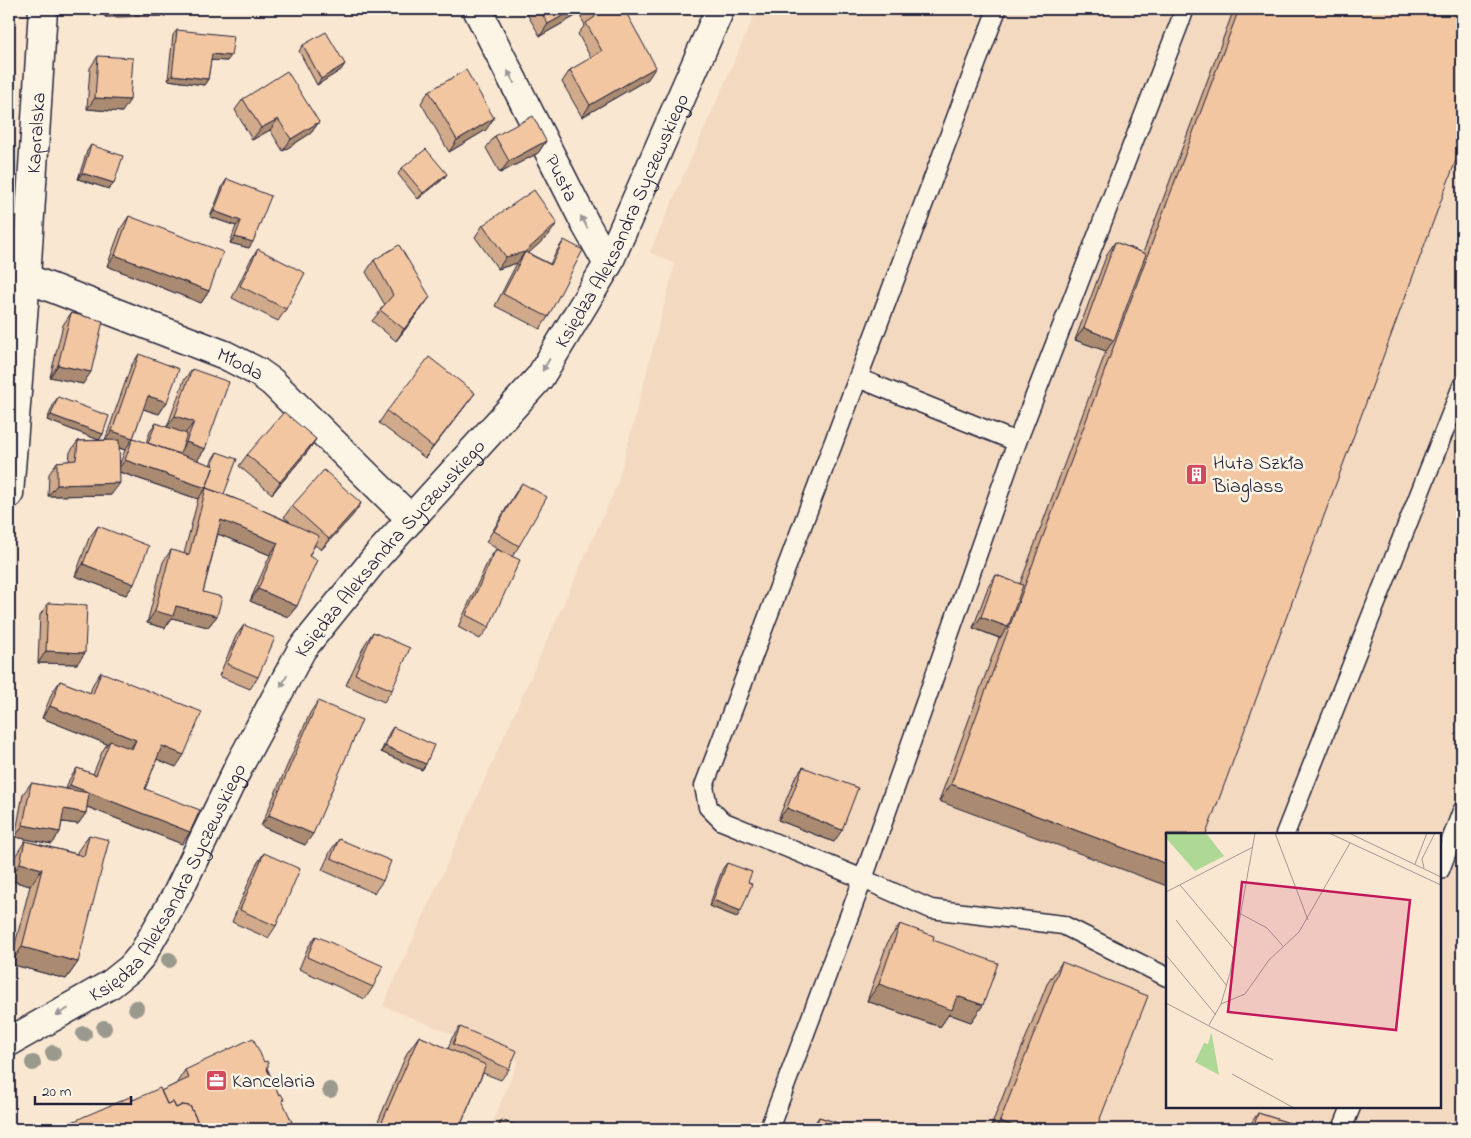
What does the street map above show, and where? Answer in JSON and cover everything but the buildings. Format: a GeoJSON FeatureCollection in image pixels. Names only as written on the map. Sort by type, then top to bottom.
{"type":"FeatureCollection","features":[{"type":"Feature","properties":{"kind":"street","name":"Kapralska"},"geometry":{"type":"LineString","coordinates":[[9,494],[26,278],[42,9]]}},
{"type":"Feature","properties":{"kind":"street","name":"Pusta"},"geometry":{"type":"LineString","coordinates":[[477,9],[586,225],[608,264]]}},
{"type":"Feature","properties":{"kind":"street","name":"Księdza Aleksandra Syczewskiego"},"geometry":{"type":"LineString","coordinates":[[9,1042],[111,984],[131,968],[142,955],[176,896],[240,764],[302,649],[378,555],[540,377],[608,264],[720,9]]}},
{"type":"Feature","properties":{"kind":"street","name":"Młoda"},"geometry":{"type":"LineString","coordinates":[[26,278],[224,355],[258,372],[272,382],[410,519]]}},
{"type":"Feature","properties":{"kind":"lane"},"geometry":{"type":"LineString","coordinates":[[997,9],[704,786],[708,807],[722,821],[931,909],[1063,925],[1166,976]]}},
{"type":"Feature","properties":{"kind":"lane"},"geometry":{"type":"LineString","coordinates":[[769,1129],[863,879],[1017,442],[1184,9]]}},
{"type":"Feature","properties":{"kind":"lane"},"geometry":{"type":"LineString","coordinates":[[858,378],[1017,442]]}},
{"type":"Feature","properties":{"kind":"lane"},"geometry":{"type":"LineString","coordinates":[[1284,833],[1462,386]]}},
{"type":"Feature","properties":{"kind":"lane"},"geometry":{"type":"LineString","coordinates":[[1441,867],[1462,811]]}},
{"type":"Feature","properties":{"kind":"lane"},"geometry":{"type":"LineString","coordinates":[[1342,1129],[1350,1108]]}},
{"type":"Feature","properties":{"kind":"shaded area"},"geometry":{"type":"Polygon","coordinates":[[[757,9],[1462,9],[1462,1129],[490,1129],[518,1061],[383,1006],[617,485],[675,264],[650,252],[757,9]]]}},
{"type":"Feature","properties":{"kind":"place","name":"Huta Szkła Biaglass"},"geometry":{"type":"Point","coordinates":[1197,474]}},
{"type":"Feature","properties":{"kind":"place","name":"Kancelaria"},"geometry":{"type":"Point","coordinates":[216,1080]}}]}
